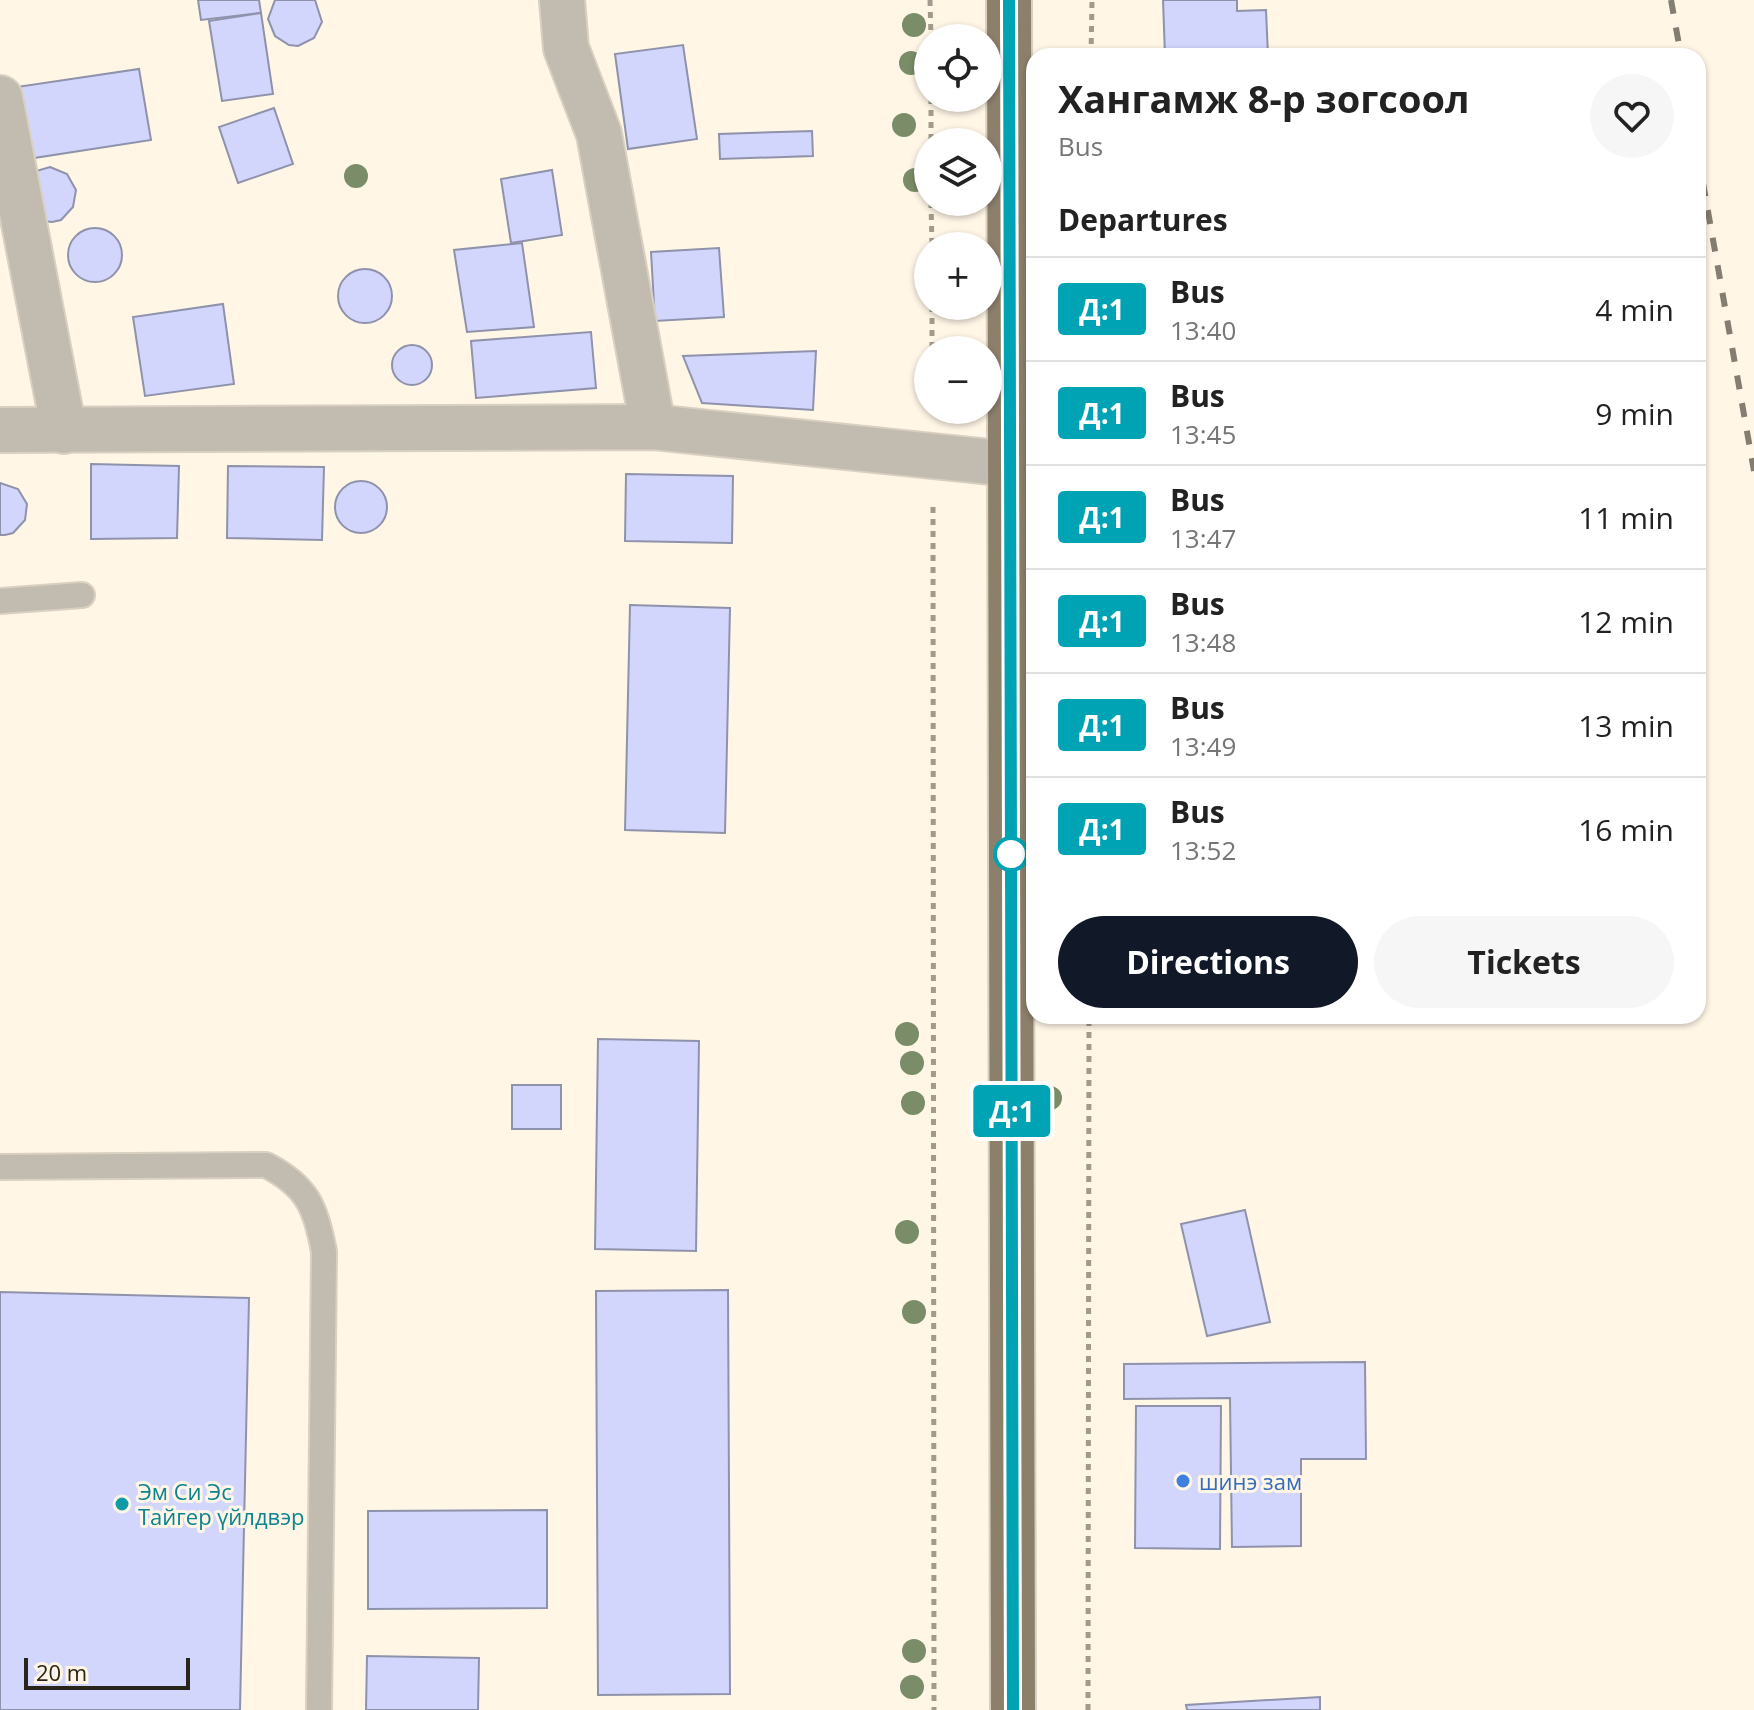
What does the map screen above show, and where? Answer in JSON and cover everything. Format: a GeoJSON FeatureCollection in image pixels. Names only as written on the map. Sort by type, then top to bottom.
{"type":"FeatureCollection","features":[{"type":"Feature","properties":{"kind":"highway"},"geometry":{"type":"LineString","coordinates":[[1009,0],[1013,1710]]}},
{"type":"Feature","properties":{"kind":"street"},"geometry":{"type":"LineString","coordinates":[[562,0],[566,48],[599,134],[653,427]]}},
{"type":"Feature","properties":{"kind":"street"},"geometry":{"type":"LineString","coordinates":[[0,98],[64,431]]}},
{"type":"Feature","properties":{"kind":"street"},"geometry":{"type":"LineString","coordinates":[[0,430],[653,427],[1010,464]]}},
{"type":"Feature","properties":{"kind":"lane"},"geometry":{"type":"LineString","coordinates":[[0,601],[82,595]]}},
{"type":"Feature","properties":{"kind":"lane"},"geometry":{"type":"LineString","coordinates":[[0,1167],[266,1165],[294,1179],[318,1219],[324,1252],[319,1710]]}},
{"type":"Feature","properties":{"kind":"path"},"geometry":{"type":"LineString","coordinates":[[930,0],[931,24]]}},
{"type":"Feature","properties":{"kind":"path"},"geometry":{"type":"LineString","coordinates":[[1091,48],[1092,0]]}},
{"type":"Feature","properties":{"kind":"path"},"geometry":{"type":"LineString","coordinates":[[933,457],[934,1710]]}},
{"type":"Feature","properties":{"kind":"path"},"geometry":{"type":"LineString","coordinates":[[1088,1710],[1089,1024]]}},
{"type":"Feature","properties":{"kind":"building"},"geometry":{"type":"Polygon","coordinates":[[[198,0],[259,0],[261,13],[201,20],[198,0]]]}},
{"type":"Feature","properties":{"kind":"building"},"geometry":{"type":"Polygon","coordinates":[[[275,0],[315,0],[322,22],[314,38],[298,46],[289,45],[275,36],[268,19],[275,0]]]}},
{"type":"Feature","properties":{"kind":"building"},"geometry":{"type":"Polygon","coordinates":[[[1163,0],[1237,0],[1237,11],[1266,10],[1268,48],[1165,48],[1163,0]]]}},
{"type":"Feature","properties":{"kind":"building"},"geometry":{"type":"Polygon","coordinates":[[[261,13],[273,94],[222,101],[209,21],[261,13]]]}},
{"type":"Feature","properties":{"kind":"building"},"geometry":{"type":"Polygon","coordinates":[[[683,45],[697,139],[628,149],[615,54],[683,45]]]}},
{"type":"Feature","properties":{"kind":"building"},"geometry":{"type":"Polygon","coordinates":[[[139,69],[151,140],[21,160],[10,88],[139,69]]]}},
{"type":"Feature","properties":{"kind":"building"},"geometry":{"type":"Polygon","coordinates":[[[274,108],[293,164],[238,183],[219,127],[274,108]]]}},
{"type":"Feature","properties":{"kind":"building"},"geometry":{"type":"Polygon","coordinates":[[[812,131],[813,156],[720,159],[719,134],[812,131]]]}},
{"type":"Feature","properties":{"kind":"building"},"geometry":{"type":"Polygon","coordinates":[[[50,167],[67,174],[76,190],[73,207],[61,220],[52,222],[43,221],[33,172],[50,167]]]}},
{"type":"Feature","properties":{"kind":"building"},"geometry":{"type":"Polygon","coordinates":[[[552,170],[562,235],[511,243],[501,179],[552,170]]]}},
{"type":"Feature","properties":{"kind":"building"},"geometry":{"type":"Polygon","coordinates":[[[95,228],[114,236],[122,255],[114,274],[95,282],[76,274],[68,255],[76,236],[95,228]]]}},
{"type":"Feature","properties":{"kind":"building"},"geometry":{"type":"Polygon","coordinates":[[[522,243],[534,327],[467,332],[454,250],[522,243]]]}},
{"type":"Feature","properties":{"kind":"building"},"geometry":{"type":"Polygon","coordinates":[[[719,248],[724,317],[655,321],[651,252],[719,248]]]}},
{"type":"Feature","properties":{"kind":"building"},"geometry":{"type":"Polygon","coordinates":[[[365,269],[384,277],[392,296],[384,315],[365,323],[346,315],[338,296],[346,277],[365,269]]]}},
{"type":"Feature","properties":{"kind":"building"},"geometry":{"type":"Polygon","coordinates":[[[223,304],[234,384],[145,396],[133,317],[223,304]]]}},
{"type":"Feature","properties":{"kind":"building"},"geometry":{"type":"Polygon","coordinates":[[[591,332],[596,388],[476,398],[471,341],[591,332]]]}},
{"type":"Feature","properties":{"kind":"building"},"geometry":{"type":"Polygon","coordinates":[[[412,345],[426,351],[432,365],[426,379],[412,385],[398,379],[392,365],[398,351],[412,345]]]}},
{"type":"Feature","properties":{"kind":"building"},"geometry":{"type":"Polygon","coordinates":[[[816,351],[813,410],[702,403],[683,356],[816,351]]]}},
{"type":"Feature","properties":{"kind":"building"},"geometry":{"type":"Polygon","coordinates":[[[91,464],[179,466],[177,538],[91,539],[91,464]]]}},
{"type":"Feature","properties":{"kind":"building"},"geometry":{"type":"Polygon","coordinates":[[[228,466],[324,467],[322,540],[227,538],[228,466]]]}},
{"type":"Feature","properties":{"kind":"building"},"geometry":{"type":"Polygon","coordinates":[[[626,474],[733,476],[732,543],[625,541],[626,474]]]}},
{"type":"Feature","properties":{"kind":"building"},"geometry":{"type":"Polygon","coordinates":[[[361,481],[379,489],[387,507],[379,525],[361,533],[343,525],[335,507],[343,489],[361,481]]]}},
{"type":"Feature","properties":{"kind":"building"},"geometry":{"type":"Polygon","coordinates":[[[0,483],[18,489],[27,504],[25,520],[13,533],[5,535],[0,535],[0,483]]]}},
{"type":"Feature","properties":{"kind":"building"},"geometry":{"type":"Polygon","coordinates":[[[630,605],[730,608],[725,833],[625,830],[630,605]]]}},
{"type":"Feature","properties":{"kind":"building"},"geometry":{"type":"Polygon","coordinates":[[[598,1039],[699,1041],[696,1251],[595,1249],[598,1039]]]}},
{"type":"Feature","properties":{"kind":"building"},"geometry":{"type":"Polygon","coordinates":[[[512,1085],[561,1085],[561,1129],[512,1129],[512,1085]]]}},
{"type":"Feature","properties":{"kind":"building"},"geometry":{"type":"Polygon","coordinates":[[[1245,1210],[1270,1322],[1207,1336],[1181,1224],[1245,1210]]]}},
{"type":"Feature","properties":{"kind":"building"},"geometry":{"type":"Polygon","coordinates":[[[728,1290],[730,1694],[598,1695],[596,1291],[728,1290]]]}},
{"type":"Feature","properties":{"kind":"building","name":"Эм Си Эс Тайгер үйлдвэр"},"geometry":{"type":"Polygon","coordinates":[[[0,1292],[249,1298],[240,1710],[0,1710],[0,1292]]]}},
{"type":"Feature","properties":{"kind":"building"},"geometry":{"type":"Polygon","coordinates":[[[1365,1362],[1366,1459],[1301,1459],[1301,1546],[1232,1547],[1230,1398],[1124,1399],[1124,1364],[1365,1362]]]}},
{"type":"Feature","properties":{"kind":"building"},"geometry":{"type":"Polygon","coordinates":[[[1136,1406],[1221,1406],[1220,1549],[1135,1548],[1136,1406]]]}},
{"type":"Feature","properties":{"kind":"building"},"geometry":{"type":"Polygon","coordinates":[[[547,1510],[547,1608],[368,1609],[368,1511],[547,1510]]]}},
{"type":"Feature","properties":{"kind":"building"},"geometry":{"type":"Polygon","coordinates":[[[367,1656],[479,1658],[478,1710],[366,1710],[367,1656]]]}},
{"type":"Feature","properties":{"kind":"building"},"geometry":{"type":"Polygon","coordinates":[[[1320,1697],[1320,1710],[1187,1710],[1186,1705],[1320,1697]]]}},
{"type":"Feature","properties":{"kind":"railway"},"geometry":{"type":"LineString","coordinates":[[1671,0],[1680,48]]}},
{"type":"Feature","properties":{"kind":"railway"},"geometry":{"type":"LineString","coordinates":[[1706,200],[1754,471]]}},
{"type":"Feature","properties":{"kind":"bus line","name":"Д:1"},"geometry":{"type":"LineString","coordinates":[[1009,0],[1013,1710]]}},
{"type":"Feature","properties":{"kind":"place","name":"шинэ зам"},"geometry":{"type":"Point","coordinates":[1183,1481]}},
{"type":"Feature","properties":{"kind":"place","name":"Эм Си Эс Тайгер үйлдвэр"},"geometry":{"type":"Point","coordinates":[122,1504]}}]}
